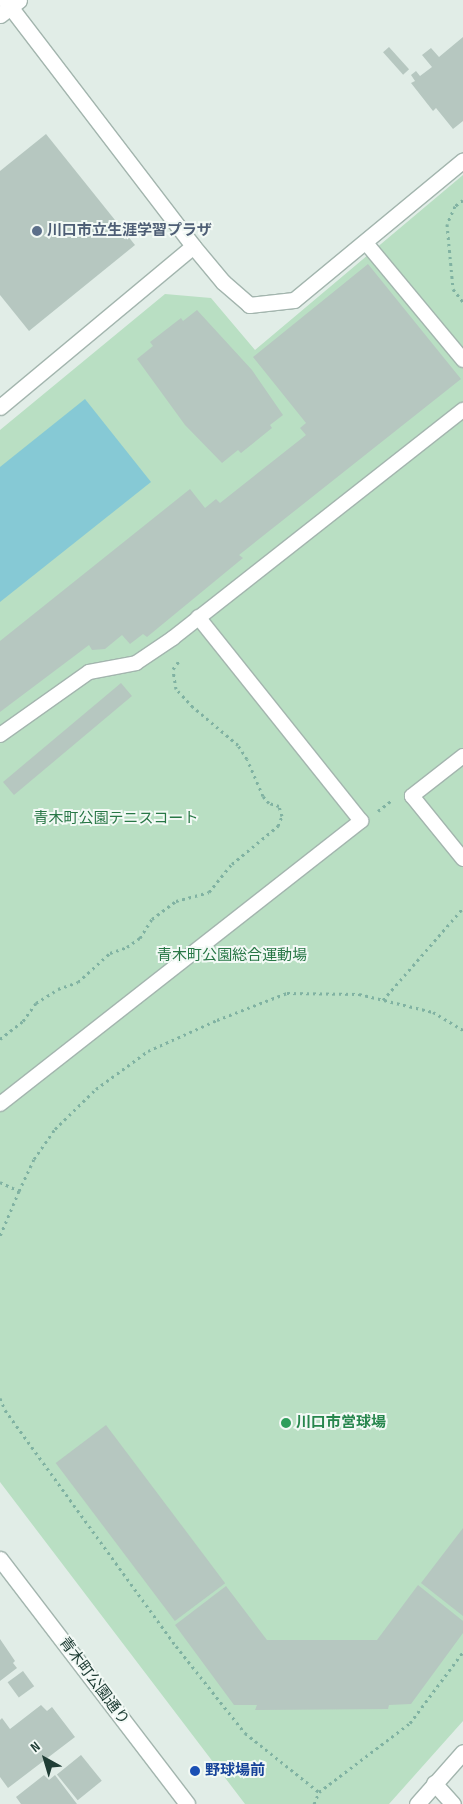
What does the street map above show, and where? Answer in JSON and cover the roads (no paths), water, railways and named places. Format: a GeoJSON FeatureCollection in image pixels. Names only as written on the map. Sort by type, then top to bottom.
{"type":"FeatureCollection","features":[{"type":"Feature","properties":{"kind":"street"},"geometry":{"type":"LineString","coordinates":[[8,5],[193,246],[223,282],[249,305],[294,300],[366,243],[463,160]]}},
{"type":"Feature","properties":{"kind":"street"},"geometry":{"type":"LineString","coordinates":[[0,407],[193,246]]}},
{"type":"Feature","properties":{"kind":"street","name":"青木町公園通り"},"geometry":{"type":"LineString","coordinates":[[0,1558],[187,1804]]}},
{"type":"Feature","properties":{"kind":"street"},"geometry":{"type":"LineString","coordinates":[[417,1804],[463,1752]]}},
{"type":"Feature","properties":{"kind":"street"},"geometry":{"type":"LineString","coordinates":[[434,1784],[453,1804]]}},
{"type":"Feature","properties":{"kind":"lane"},"geometry":{"type":"LineString","coordinates":[[366,243],[463,360]]}},
{"type":"Feature","properties":{"kind":"lane"},"geometry":{"type":"LineString","coordinates":[[0,735],[89,672],[136,663],[173,638],[463,410]]}},
{"type":"Feature","properties":{"kind":"lane"},"geometry":{"type":"LineString","coordinates":[[0,1104],[360,821],[198,617]]}},
{"type":"Feature","properties":{"kind":"lane"},"geometry":{"type":"LineString","coordinates":[[463,756],[412,796],[463,859]]}},
{"type":"Feature","properties":{"kind":"water"},"geometry":{"type":"Polygon","coordinates":[[[85,399],[151,482],[0,602],[0,467],[85,399]]]}},
{"type":"Feature","properties":{"kind":"place","name":"川口市立生涯学習プラザ"},"geometry":{"type":"Point","coordinates":[37,231]}},
{"type":"Feature","properties":{"kind":"place","name":"川口市営球場"},"geometry":{"type":"Point","coordinates":[286,1423]}},
{"type":"Feature","properties":{"kind":"place","name":"野球場前"},"geometry":{"type":"Point","coordinates":[195,1771]}},
{"type":"Feature","properties":{"kind":"park label","name":"青木町公園テニスコート"},"geometry":{"type":"Point","coordinates":[116,819]}},
{"type":"Feature","properties":{"kind":"park label","name":"青木町公園総合運動場"},"geometry":{"type":"Point","coordinates":[232,956]}}]}
